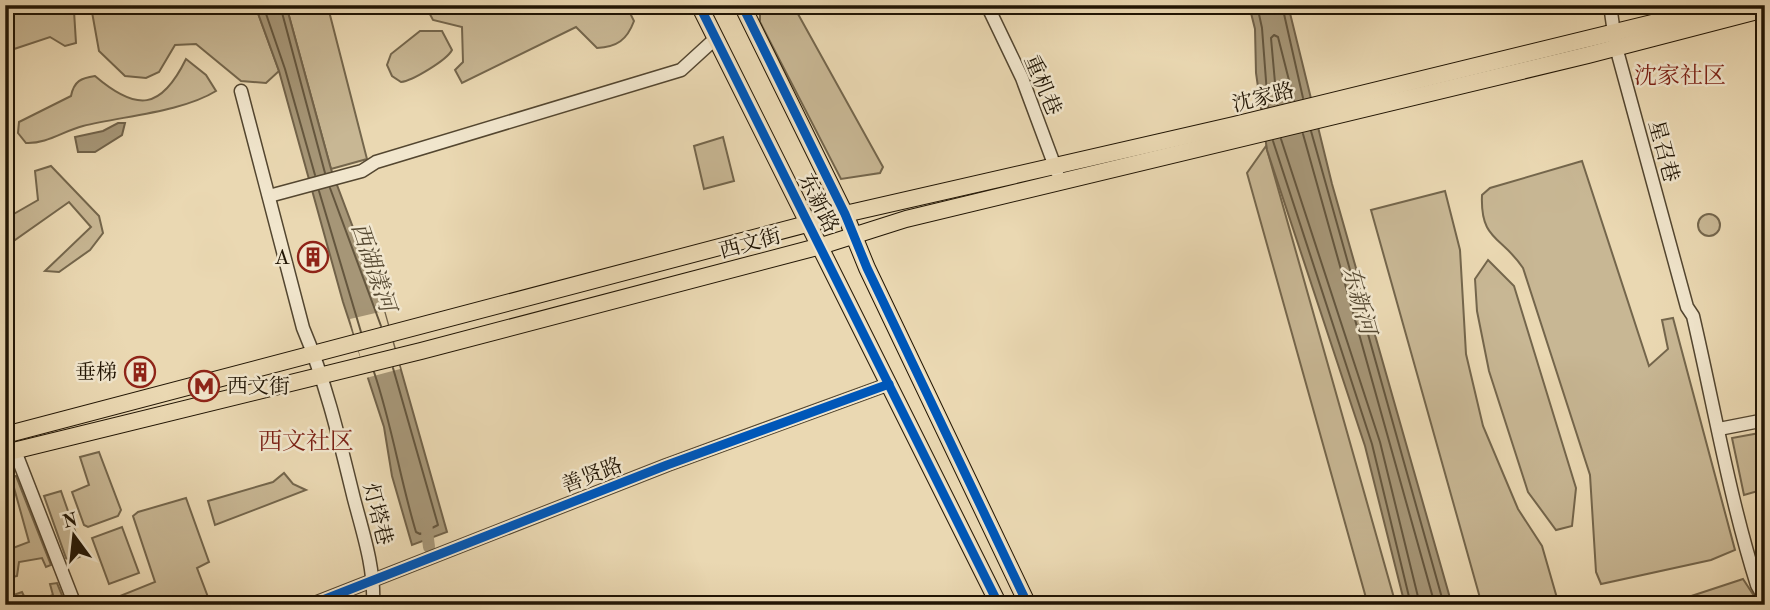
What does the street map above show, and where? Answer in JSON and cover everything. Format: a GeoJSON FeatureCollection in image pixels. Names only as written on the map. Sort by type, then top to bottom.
{"type":"FeatureCollection","features":[{"type":"Feature","properties":{"kind":"main road","name":"东新路"},"geometry":{"type":"LineString","coordinates":[[699,5],[999,605]]}},
{"type":"Feature","properties":{"kind":"main road","name":"东新路"},"geometry":{"type":"LineString","coordinates":[[741,5],[845,214],[1027,605]]}},
{"type":"Feature","properties":{"kind":"main road","name":"沈家路"},"geometry":{"type":"LineString","coordinates":[[1614,40],[1726,5]]}},
{"type":"Feature","properties":{"kind":"main road","name":"沈家路"},"geometry":{"type":"LineString","coordinates":[[854,236],[906,219],[1060,182],[1245,130],[1614,40],[1765,9]]}},
{"type":"Feature","properties":{"kind":"main road","name":"沈家路"},"geometry":{"type":"LineString","coordinates":[[809,223],[1055,166],[1245,130]]}},
{"type":"Feature","properties":{"kind":"main road","name":"西文街"},"geometry":{"type":"LineString","coordinates":[[5,435],[809,223]]}},
{"type":"Feature","properties":{"kind":"main road","name":"西文街"},"geometry":{"type":"LineString","coordinates":[[10,452],[362,366],[854,236]]}},
{"type":"Feature","properties":{"kind":"street","name":"重机巷"},"geometry":{"type":"LineString","coordinates":[[986,5],[1021,78],[1060,182]]}},
{"type":"Feature","properties":{"kind":"street","name":"星召巷"},"geometry":{"type":"LineString","coordinates":[[1609,5],[1614,40],[1687,307],[1693,316],[1719,429],[1726,476],[1765,599]]}},
{"type":"Feature","properties":{"kind":"street"},"geometry":{"type":"LineString","coordinates":[[269,196],[362,171],[376,162],[681,70],[716,38]]}},
{"type":"Feature","properties":{"kind":"street","name":"灯塔巷"},"geometry":{"type":"LineString","coordinates":[[242,91],[303,328],[321,376],[373,580],[373,605]]}},
{"type":"Feature","properties":{"kind":"street","name":"善贤路"},"geometry":{"type":"LineString","coordinates":[[310,605],[667,465],[889,384]]}},
{"type":"Feature","properties":{"kind":"street"},"geometry":{"type":"LineString","coordinates":[[1719,429],[1765,420]]}},
{"type":"Feature","properties":{"kind":"street"},"geometry":{"type":"LineString","coordinates":[[10,452],[75,605]]}},
{"type":"Feature","properties":{"kind":"shaded area"},"geometry":{"type":"Polygon","coordinates":[[[14,5],[255,5],[279,71],[266,83],[241,81],[196,44],[175,45],[159,72],[146,78],[125,76],[99,51],[92,12],[74,11],[76,43],[65,46],[50,37],[5,52],[5,9],[14,5]]]}},
{"type":"Feature","properties":{"kind":"shaded area"},"geometry":{"type":"Polygon","coordinates":[[[286,5],[334,5],[330,15],[367,159],[331,169],[286,5]]]}},
{"type":"Feature","properties":{"kind":"shaded area"},"geometry":{"type":"Polygon","coordinates":[[[425,5],[626,5],[634,21],[624,38],[610,46],[597,48],[576,27],[462,83],[455,70],[463,62],[462,27],[433,20],[425,5]]]}},
{"type":"Feature","properties":{"kind":"shaded area"},"geometry":{"type":"Polygon","coordinates":[[[776,5],[793,5],[883,167],[880,173],[841,179],[760,22],[760,12],[776,5]]]}},
{"type":"Feature","properties":{"kind":"shaded area"},"geometry":{"type":"Polygon","coordinates":[[[420,31],[442,31],[452,50],[429,69],[401,82],[392,76],[387,65],[391,54],[420,31]]]}},
{"type":"Feature","properties":{"kind":"shaded area"},"geometry":{"type":"Polygon","coordinates":[[[186,59],[206,75],[216,91],[186,104],[83,126],[34,143],[26,143],[18,133],[19,122],[71,96],[74,87],[82,79],[95,76],[123,96],[147,100],[167,88],[186,59]]]}},
{"type":"Feature","properties":{"kind":"shaded area"},"geometry":{"type":"Polygon","coordinates":[[[723,137],[734,181],[704,189],[694,146],[723,137]]]}},
{"type":"Feature","properties":{"kind":"shaded area"},"geometry":{"type":"Polygon","coordinates":[[[1266,146],[1396,605],[1368,605],[1247,173],[1266,146]]]}},
{"type":"Feature","properties":{"kind":"shaded area"},"geometry":{"type":"Polygon","coordinates":[[[1582,161],[1649,366],[1668,349],[1662,320],[1673,318],[1735,550],[1711,560],[1601,584],[1596,572],[1590,475],[1523,268],[1489,230],[1482,210],[1482,195],[1490,188],[1582,161]]]}},
{"type":"Feature","properties":{"kind":"shaded area"},"geometry":{"type":"Polygon","coordinates":[[[51,166],[99,216],[103,233],[90,250],[59,272],[45,271],[91,227],[69,202],[5,247],[5,219],[38,200],[35,171],[51,166]]]}},
{"type":"Feature","properties":{"kind":"shaded area"},"geometry":{"type":"Polygon","coordinates":[[[1445,191],[1460,250],[1466,354],[1483,426],[1518,509],[1542,546],[1559,605],[1482,605],[1371,210],[1445,191]]]}},
{"type":"Feature","properties":{"kind":"shaded area"},"geometry":{"type":"Polygon","coordinates":[[[1709,214],[1717,217],[1720,225],[1717,233],[1709,236],[1701,233],[1698,225],[1701,217],[1709,214]]]}},
{"type":"Feature","properties":{"kind":"shaded area"},"geometry":{"type":"Polygon","coordinates":[[[1488,260],[1514,286],[1576,488],[1572,526],[1556,530],[1528,492],[1489,371],[1477,311],[1475,279],[1488,260]]]}},
{"type":"Feature","properties":{"kind":"shaded area"},"geometry":{"type":"Polygon","coordinates":[[[1765,432],[1765,489],[1744,495],[1732,438],[1765,432]]]}},
{"type":"Feature","properties":{"kind":"shaded area"},"geometry":{"type":"Polygon","coordinates":[[[99,452],[121,510],[118,516],[88,527],[84,525],[72,492],[89,485],[80,457],[99,452]]]}},
{"type":"Feature","properties":{"kind":"shaded area"},"geometry":{"type":"Polygon","coordinates":[[[284,473],[293,484],[306,490],[215,525],[208,501],[273,482],[284,473]]]}},
{"type":"Feature","properties":{"kind":"shaded area"},"geometry":{"type":"Polygon","coordinates":[[[16,476],[51,565],[46,567],[42,558],[19,562],[17,576],[5,579],[5,551],[29,542],[11,477],[16,476]]]}},
{"type":"Feature","properties":{"kind":"shaded area"},"geometry":{"type":"Polygon","coordinates":[[[61,491],[82,551],[81,556],[71,561],[66,558],[44,496],[61,491]]]}},
{"type":"Feature","properties":{"kind":"shaded area"},"geometry":{"type":"Polygon","coordinates":[[[186,498],[209,562],[197,568],[211,605],[106,605],[105,602],[155,582],[133,516],[138,512],[186,498]]]}},
{"type":"Feature","properties":{"kind":"shaded area"},"geometry":{"type":"Polygon","coordinates":[[[122,527],[139,573],[109,584],[92,538],[122,527]]]}},
{"type":"Feature","properties":{"kind":"shaded area"},"geometry":{"type":"Polygon","coordinates":[[[1743,579],[1760,605],[1664,605],[1743,579]]]}},
{"type":"Feature","properties":{"kind":"shaded area"},"geometry":{"type":"Polygon","coordinates":[[[57,583],[66,605],[6,605],[5,598],[22,592],[28,604],[53,595],[50,584],[57,583]]]}},
{"type":"Feature","properties":{"kind":"water"},"geometry":{"type":"Polygon","coordinates":[[[255,5],[286,5],[331,169],[384,310],[447,532],[412,545],[392,476],[384,427],[343,302],[279,71],[255,5]]]}},
{"type":"Feature","properties":{"kind":"water","name":"东新河"},"geometry":{"type":"Polygon","coordinates":[[[1249,5],[1288,5],[1332,184],[1452,605],[1405,605],[1365,446],[1267,150],[1256,73],[1255,29],[1249,5]]]}},
{"type":"Feature","properties":{"kind":"water"},"geometry":{"type":"Polygon","coordinates":[[[118,123],[125,123],[122,135],[95,152],[78,152],[75,137],[103,131],[118,123]]]}},
{"type":"Feature","properties":{"kind":"pier"},"geometry":{"type":"Polygon","coordinates":[[[384,311],[400,369],[366,378],[350,319],[384,311]]]}},
{"type":"Feature","properties":{"kind":"waterway","name":"西湖漾河"},"geometry":{"type":"LineString","coordinates":[[426,523],[429,547]]}},
{"type":"Feature","properties":{"kind":"cycle path"},"geometry":{"type":"LineString","coordinates":[[699,5],[999,605]]}},
{"type":"Feature","properties":{"kind":"cycle path"},"geometry":{"type":"LineString","coordinates":[[742,5],[845,214],[867,268],[1028,605]]}},
{"type":"Feature","properties":{"kind":"cycle path"},"geometry":{"type":"LineString","coordinates":[[310,605],[667,465],[889,384]]}},
{"type":"Feature","properties":{"kind":"place","name":"A"},"geometry":{"type":"Point","coordinates":[313,257]}},
{"type":"Feature","properties":{"kind":"place","name":"垂梯"},"geometry":{"type":"Point","coordinates":[140,372]}},
{"type":"Feature","properties":{"kind":"place","name":"西文街"},"geometry":{"type":"Point","coordinates":[204,386]}},
{"type":"Feature","properties":{"kind":"district","name":"沈家社区"},"geometry":{"type":"Point","coordinates":[1680,75]}},
{"type":"Feature","properties":{"kind":"district","name":"西文社区"},"geometry":{"type":"Point","coordinates":[306,441]}}]}
